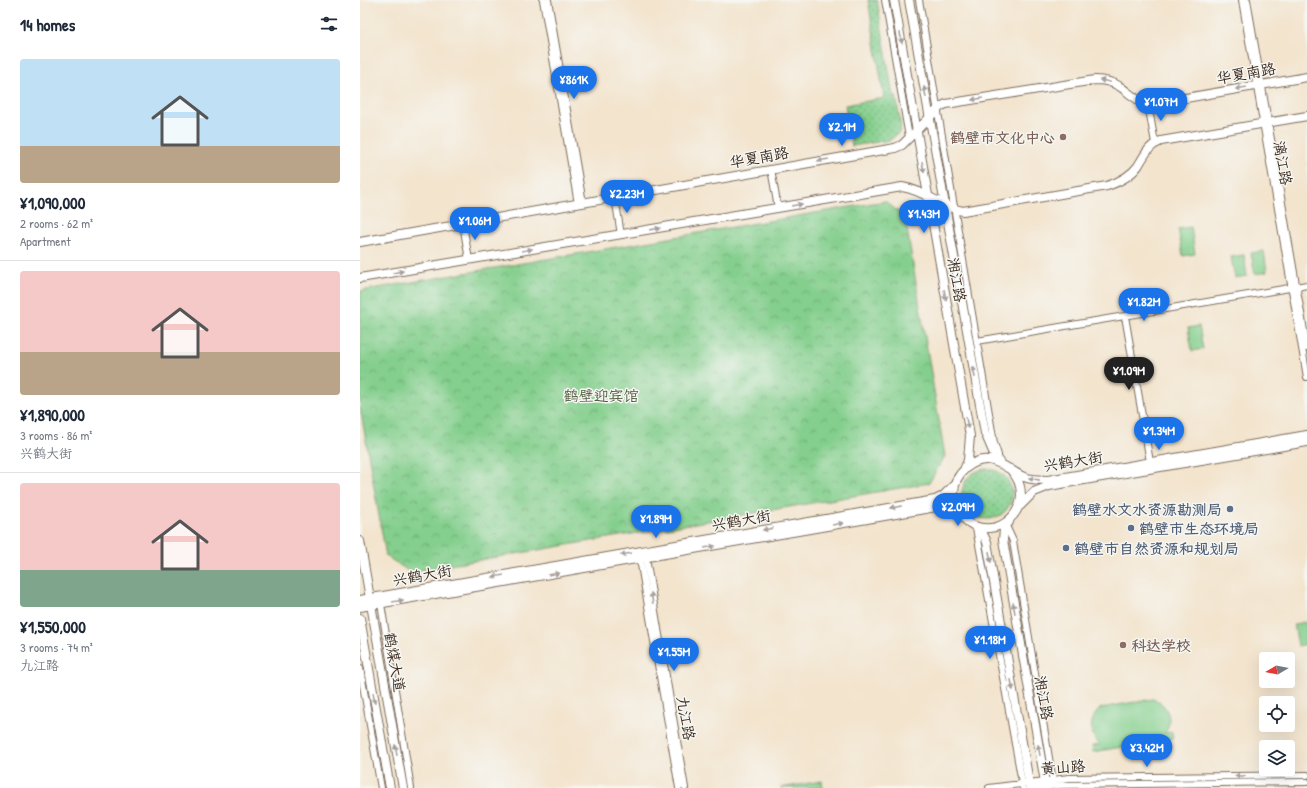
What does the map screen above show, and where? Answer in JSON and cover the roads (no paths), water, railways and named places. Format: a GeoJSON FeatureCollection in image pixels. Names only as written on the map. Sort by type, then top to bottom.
{"type":"FeatureCollection","features":[{"type":"Feature","properties":{"kind":"main road","name":"湘江路"},"geometry":{"type":"LineString","coordinates":[[894,0],[970,436],[968,460],[963,470]]}},
{"type":"Feature","properties":{"kind":"main road","name":"湘江路"},"geometry":{"type":"LineString","coordinates":[[909,0],[985,433],[994,454],[1000,462]]}},
{"type":"Feature","properties":{"kind":"main road","name":"华夏南路"},"geometry":{"type":"LineString","coordinates":[[360,242],[895,148],[902,145],[938,109],[946,104],[1095,80],[1108,81],[1118,85],[1138,100],[1148,104],[1307,77]]}},
{"type":"Feature","properties":{"kind":"main road"},"geometry":{"type":"LineString","coordinates":[[360,278],[902,187],[928,196],[955,209],[963,211],[969,210],[1111,185],[1124,180],[1130,175],[1138,166],[1150,147],[1155,143],[1307,116]]}},
{"type":"Feature","properties":{"kind":"main road","name":"兴鹤大街"},"geometry":{"type":"LineString","coordinates":[[1010,469],[1023,476],[1040,480],[1307,435]]}},
{"type":"Feature","properties":{"kind":"main road","name":"兴鹤大街"},"geometry":{"type":"LineString","coordinates":[[1019,507],[1034,492],[1049,486],[1307,442]]}},
{"type":"Feature","properties":{"kind":"main road"},"geometry":{"type":"LineString","coordinates":[[992,460],[1000,462],[1010,469],[1017,477],[1021,486],[1019,507],[1008,523],[992,528],[974,526],[960,515],[954,502],[956,482],[963,470],[972,464],[992,460]]}},
{"type":"Feature","properties":{"kind":"main road","name":"兴鹤大街"},"geometry":{"type":"LineString","coordinates":[[360,607],[371,602],[935,500],[943,496],[956,482]]}},
{"type":"Feature","properties":{"kind":"main road","name":"兴鹤大街"},"geometry":{"type":"LineString","coordinates":[[360,600],[381,604],[936,507],[941,507],[960,515]]}},
{"type":"Feature","properties":{"kind":"main road","name":"湘江路"},"geometry":{"type":"LineString","coordinates":[[1008,523],[1004,529],[1003,540],[1050,785]]}},
{"type":"Feature","properties":{"kind":"main road","name":"湘江路"},"geometry":{"type":"LineString","coordinates":[[974,526],[983,534],[987,542],[1028,786]]}},
{"type":"Feature","properties":{"kind":"main road","name":"鹤煤大道"},"geometry":{"type":"LineString","coordinates":[[360,540],[403,788]]}},
{"type":"Feature","properties":{"kind":"main road","name":"鹤煤大道"},"geometry":{"type":"LineString","coordinates":[[360,618],[390,788]]}},
{"type":"Feature","properties":{"kind":"street"},"geometry":{"type":"LineString","coordinates":[[543,0],[581,203]]}},
{"type":"Feature","properties":{"kind":"street"},"geometry":{"type":"LineString","coordinates":[[548,0],[581,203]]}},
{"type":"Feature","properties":{"kind":"street"},"geometry":{"type":"LineString","coordinates":[[886,0],[909,137]]}},
{"type":"Feature","properties":{"kind":"street"},"geometry":{"type":"LineString","coordinates":[[919,0],[994,442],[1000,462]]}},
{"type":"Feature","properties":{"kind":"street","name":"漓江路"},"geometry":{"type":"LineString","coordinates":[[1242,0],[1266,123],[1294,287],[1307,377]]}},
{"type":"Feature","properties":{"kind":"street","name":"漓江路"},"geometry":{"type":"LineString","coordinates":[[1247,0],[1259,85]]}},
{"type":"Feature","properties":{"kind":"street"},"geometry":{"type":"LineString","coordinates":[[1148,104],[1155,143]]}},
{"type":"Feature","properties":{"kind":"street"},"geometry":{"type":"LineString","coordinates":[[771,170],[778,208]]}},
{"type":"Feature","properties":{"kind":"street"},"geometry":{"type":"LineString","coordinates":[[615,197],[621,234]]}},
{"type":"Feature","properties":{"kind":"street"},"geometry":{"type":"LineString","coordinates":[[463,224],[469,260]]}},
{"type":"Feature","properties":{"kind":"street"},"geometry":{"type":"LineString","coordinates":[[977,341],[1307,285]]}},
{"type":"Feature","properties":{"kind":"street","name":"漓江路"},"geometry":{"type":"LineString","coordinates":[[1294,287],[1307,348]]}},
{"type":"Feature","properties":{"kind":"street"},"geometry":{"type":"LineString","coordinates":[[1125,316],[1150,462]]}},
{"type":"Feature","properties":{"kind":"street","name":"九江路"},"geometry":{"type":"LineString","coordinates":[[643,559],[679,788]]}},
{"type":"Feature","properties":{"kind":"street","name":"九江路"},"geometry":{"type":"LineString","coordinates":[[643,559],[685,788]]}},
{"type":"Feature","properties":{"kind":"street"},"geometry":{"type":"LineString","coordinates":[[381,604],[411,788]]}},
{"type":"Feature","properties":{"kind":"street"},"geometry":{"type":"LineString","coordinates":[[360,668],[380,788]]}},
{"type":"Feature","properties":{"kind":"street","name":"黄山路"},"geometry":{"type":"LineString","coordinates":[[1050,785],[1068,778],[1307,775]]}},
{"type":"Feature","properties":{"kind":"street","name":"黄山路"},"geometry":{"type":"LineString","coordinates":[[989,788],[1050,785],[1307,782]]}},
{"type":"Feature","properties":{"kind":"place","name":"鹤壁市文化中心"},"geometry":{"type":"Point","coordinates":[1063,137]}},
{"type":"Feature","properties":{"kind":"place","name":"鹤壁水文水资源勘测局"},"geometry":{"type":"Point","coordinates":[1230,509]}},
{"type":"Feature","properties":{"kind":"place","name":"鹤壁市生态环境局"},"geometry":{"type":"Point","coordinates":[1131,528]}},
{"type":"Feature","properties":{"kind":"place","name":"鹤壁市自然资源和规划局"},"geometry":{"type":"Point","coordinates":[1066,548]}},
{"type":"Feature","properties":{"kind":"place","name":"科达学校"},"geometry":{"type":"Point","coordinates":[1123,645]}},
{"type":"Feature","properties":{"kind":"park label","name":"鹤壁迎宾馆"},"geometry":{"type":"Point","coordinates":[601,395]}}]}
